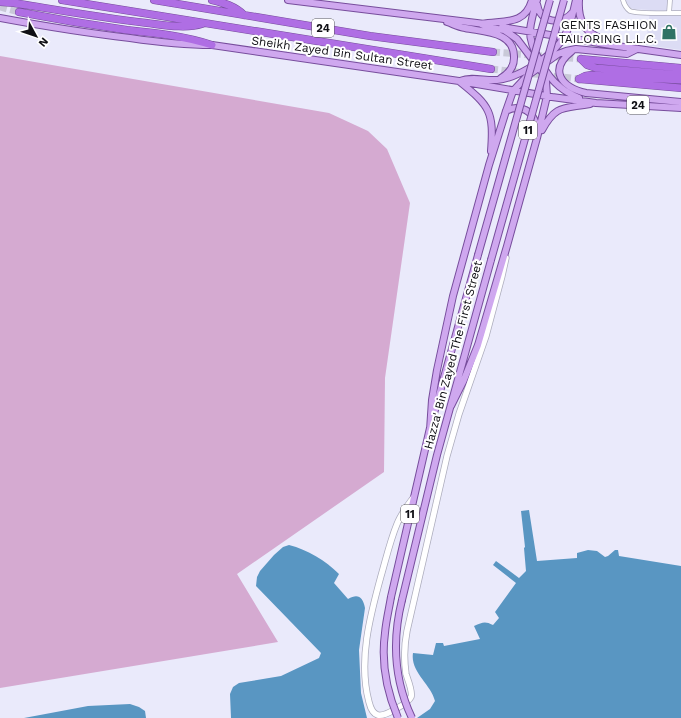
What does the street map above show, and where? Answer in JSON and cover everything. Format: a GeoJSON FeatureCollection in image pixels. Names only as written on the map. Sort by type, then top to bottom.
{"type":"FeatureCollection","features":[{"type":"Feature","properties":{"kind":"highway","name":"Sheikh Zayed Bin Sultan Street"},"geometry":{"type":"LineString","coordinates":[[62,0],[491,69]]}},
{"type":"Feature","properties":{"kind":"highway","name":"Sheikh Zayed Bin Sultan Street"},"geometry":{"type":"LineString","coordinates":[[154,0],[370,36],[493,52]]}},
{"type":"Feature","properties":{"kind":"highway"},"geometry":{"type":"LineString","coordinates":[[212,0],[230,5],[244,15]]}},
{"type":"Feature","properties":{"kind":"highway"},"geometry":{"type":"LineString","coordinates":[[0,2],[147,23],[184,26],[206,23]]}},
{"type":"Feature","properties":{"kind":"highway","name":"24"},"geometry":{"type":"LineString","coordinates":[[19,12],[181,37],[212,45]]}},
{"type":"Feature","properties":{"kind":"highway"},"geometry":{"type":"LineString","coordinates":[[681,68],[580,59],[587,65],[596,68],[681,75]]}},
{"type":"Feature","properties":{"kind":"highway","name":"24"},"geometry":{"type":"LineString","coordinates":[[681,80],[594,75],[585,76],[579,79],[681,88]]}},
{"type":"Feature","properties":{"kind":"main road","name":"24"},"geometry":{"type":"LineString","coordinates":[[288,0],[481,24],[681,55]]}},
{"type":"Feature","properties":{"kind":"main road","name":"Hazza' Bin Zayed The First Street"},"geometry":{"type":"LineString","coordinates":[[398,718],[389,693],[384,664],[385,634],[392,597],[430,430],[550,0]]}},
{"type":"Feature","properties":{"kind":"main road","name":"Hazza' Bin Zayed The First Street"},"geometry":{"type":"LineString","coordinates":[[412,718],[401,691],[396,660],[396,630],[402,600],[437,455],[564,0]]}},
{"type":"Feature","properties":{"kind":"main road"},"geometry":{"type":"LineString","coordinates":[[430,430],[432,395],[453,296],[489,165],[506,111],[513,91],[564,37],[569,28],[578,0]]}},
{"type":"Feature","properties":{"kind":"main road"},"geometry":{"type":"LineString","coordinates":[[578,0],[580,18],[585,28],[592,35],[617,46]]}},
{"type":"Feature","properties":{"kind":"main road"},"geometry":{"type":"LineString","coordinates":[[535,1],[540,14],[551,20],[563,20],[573,12]]}},
{"type":"Feature","properties":{"kind":"main road"},"geometry":{"type":"LineString","coordinates":[[481,24],[508,22],[518,19],[526,13],[530,4],[535,1]]}},
{"type":"Feature","properties":{"kind":"main road"},"geometry":{"type":"LineString","coordinates":[[451,406],[478,346],[537,138],[547,96],[546,81],[532,44],[530,32],[535,1]]}},
{"type":"Feature","properties":{"kind":"main road","name":"Sheikh Zayed Bin Sultan Street"},"geometry":{"type":"LineString","coordinates":[[0,18],[158,42],[212,45],[459,81],[547,96],[596,102],[681,108]]}},
{"type":"Feature","properties":{"kind":"main road"},"geometry":{"type":"LineString","coordinates":[[442,19],[459,26],[499,34],[508,41],[512,46],[514,54],[513,66],[505,75],[496,80]]}},
{"type":"Feature","properties":{"kind":"main road"},"geometry":{"type":"LineString","coordinates":[[481,24],[490,28],[504,30],[510,34],[558,86],[565,91],[579,98],[596,102]]}},
{"type":"Feature","properties":{"kind":"main road"},"geometry":{"type":"LineString","coordinates":[[459,81],[471,78],[496,80],[510,77],[566,51],[586,50],[628,54],[637,49]]}},
{"type":"Feature","properties":{"kind":"main road"},"geometry":{"type":"LineString","coordinates":[[573,50],[564,58],[558,68],[561,78],[568,85],[579,92],[681,102]]}},
{"type":"Feature","properties":{"kind":"main road"},"geometry":{"type":"LineString","coordinates":[[459,81],[480,98],[490,116],[492,130],[489,165]]}},
{"type":"Feature","properties":{"kind":"main road"},"geometry":{"type":"LineString","coordinates":[[537,138],[547,121],[557,110],[596,102]]}},
{"type":"Feature","properties":{"kind":"main road"},"geometry":{"type":"LineString","coordinates":[[506,111],[516,107],[524,109],[530,113],[536,123],[537,138]]}},
{"type":"Feature","properties":{"kind":"street"},"geometry":{"type":"LineString","coordinates":[[623,0],[624,5],[634,12],[681,13]]}},
{"type":"Feature","properties":{"kind":"street"},"geometry":{"type":"LineString","coordinates":[[669,12],[670,0]]}},
{"type":"Feature","properties":{"kind":"street"},"geometry":{"type":"LineString","coordinates":[[414,498],[402,514],[395,531],[378,585],[366,644],[364,666],[366,692],[371,710],[374,715],[380,717],[386,716],[408,701],[411,697],[412,693],[405,664],[407,632],[447,456],[459,414],[486,336],[502,276],[507,246]]}},
{"type":"Feature","properties":{"kind":"shaded area"},"geometry":{"type":"Polygon","coordinates":[[[625,0],[668,0],[667,16],[681,16],[681,50],[646,45],[650,10],[628,7],[625,0]]]}},
{"type":"Feature","properties":{"kind":"shaded area"},"geometry":{"type":"Polygon","coordinates":[[[0,56],[329,113],[368,131],[387,149],[410,203],[385,378],[384,472],[237,574],[278,642],[0,688],[0,56]]]}},
{"type":"Feature","properties":{"kind":"water"},"geometry":{"type":"Polygon","coordinates":[[[529,510],[537,561],[577,558],[577,553],[588,550],[597,551],[605,557],[615,550],[618,550],[619,556],[681,566],[681,718],[417,718],[430,709],[435,701],[433,695],[415,666],[413,653],[433,655],[436,643],[443,643],[444,646],[480,639],[474,626],[484,622],[493,625],[499,618],[495,612],[516,583],[493,565],[496,561],[519,578],[526,571],[521,511],[529,510]]]}},
{"type":"Feature","properties":{"kind":"water"},"geometry":{"type":"Polygon","coordinates":[[[289,545],[316,556],[328,564],[339,574],[334,583],[348,599],[357,596],[363,601],[365,608],[359,650],[361,693],[367,718],[231,718],[230,694],[233,687],[239,683],[281,676],[319,658],[321,653],[256,586],[257,577],[260,571],[274,555],[283,547],[289,545]]]}},
{"type":"Feature","properties":{"kind":"water"},"geometry":{"type":"Polygon","coordinates":[[[130,704],[145,711],[146,718],[24,718],[88,706],[130,704]]]}},
{"type":"Feature","properties":{"kind":"tunnel"},"geometry":{"type":"LineString","coordinates":[[0,7],[19,12]]}},
{"type":"Feature","properties":{"kind":"tunnel"},"geometry":{"type":"LineString","coordinates":[[493,52],[581,59]]}},
{"type":"Feature","properties":{"kind":"tunnel"},"geometry":{"type":"LineString","coordinates":[[491,69],[579,79]]}},
{"type":"Feature","properties":{"kind":"place","name":"GENTS FASHION TAILORING L.L.C."},"geometry":{"type":"Point","coordinates":[669,32]}}]}
